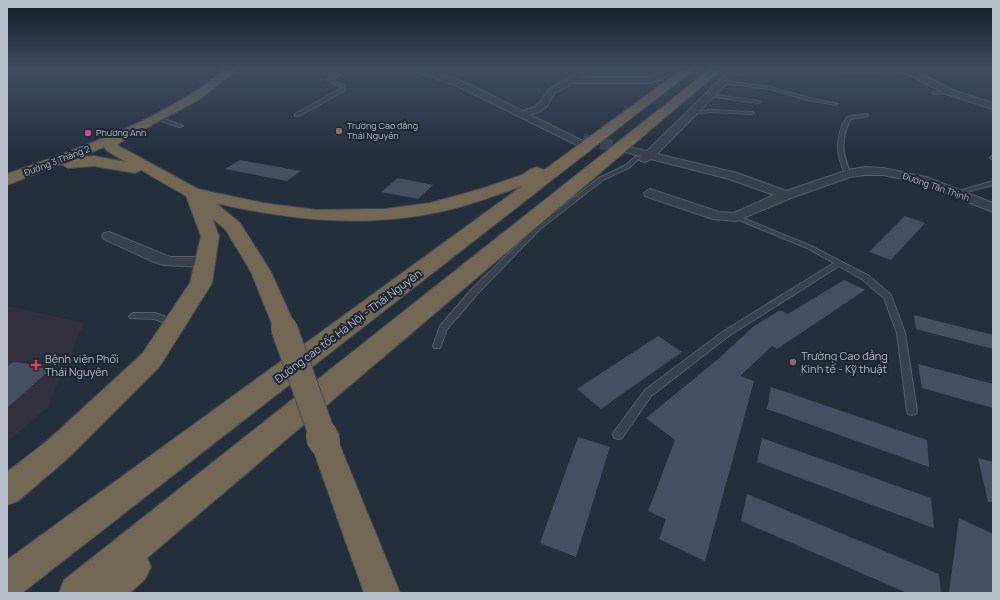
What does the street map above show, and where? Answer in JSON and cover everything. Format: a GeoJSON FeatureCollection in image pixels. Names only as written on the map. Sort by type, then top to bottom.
{"type":"FeatureCollection","features":[{"type":"Feature","properties":{"kind":"highway","name":"Đường 3 Tháng 2"},"geometry":{"type":"LineString","coordinates":[[12,168],[112,129],[178,98]]}},
{"type":"Feature","properties":{"kind":"highway","name":"Đường 3 Tháng 2"},"geometry":{"type":"LineString","coordinates":[[7,180],[127,132],[195,98]]}},
{"type":"Feature","properties":{"kind":"highway"},"geometry":{"type":"LineString","coordinates":[[193,193],[274,210],[320,214],[386,213],[451,204],[528,178],[557,160],[642,98]]}},
{"type":"Feature","properties":{"kind":"highway","name":"Đường cao tốc Hà Nội - Thái Nguyên"},"geometry":{"type":"LineString","coordinates":[[7,582],[642,98]]}},
{"type":"Feature","properties":{"kind":"highway"},"geometry":{"type":"LineString","coordinates":[[77,593],[494,250],[691,98]]}},
{"type":"Feature","properties":{"kind":"highway"},"geometry":{"type":"LineString","coordinates":[[84,150],[84,147],[89,143],[112,129]]}},
{"type":"Feature","properties":{"kind":"highway"},"geometry":{"type":"LineString","coordinates":[[127,132],[113,140],[110,145],[112,148],[150,171],[193,193],[232,228],[261,272],[284,328],[324,441],[382,593]]}},
{"type":"Feature","properties":{"kind":"highway"},"geometry":{"type":"LineString","coordinates":[[84,150],[94,158],[106,163]]}},
{"type":"Feature","properties":{"kind":"highway"},"geometry":{"type":"LineString","coordinates":[[12,168],[84,150],[102,150],[124,155]]}},
{"type":"Feature","properties":{"kind":"highway"},"geometry":{"type":"LineString","coordinates":[[7,180],[74,162],[87,161],[150,171]]}},
{"type":"Feature","properties":{"kind":"highway"},"geometry":{"type":"LineString","coordinates":[[7,492],[57,450],[151,360],[201,282],[210,236],[193,193]]}},
{"type":"Feature","properties":{"kind":"highway"},"geometry":{"type":"LineString","coordinates":[[102,593],[378,360],[494,250]]}},
{"type":"Feature","properties":{"kind":"street"},"geometry":{"type":"LineString","coordinates":[[489,98],[566,136],[581,141]]}},
{"type":"Feature","properties":{"kind":"street"},"geometry":{"type":"LineString","coordinates":[[522,114],[538,109],[548,98]]}},
{"type":"Feature","properties":{"kind":"street"},"geometry":{"type":"LineString","coordinates":[[644,157],[707,98]]}},
{"type":"Feature","properties":{"kind":"street"},"geometry":{"type":"LineString","coordinates":[[968,98],[993,106]]}},
{"type":"Feature","properties":{"kind":"street"},"geometry":{"type":"LineString","coordinates":[[623,151],[746,182],[786,195]]}},
{"type":"Feature","properties":{"kind":"street","name":"Đường Tân Thịnh"},"geometry":{"type":"LineString","coordinates":[[650,193],[718,216],[736,217],[786,195],[848,174],[877,171],[896,174],[993,207]]}},
{"type":"Feature","properties":{"kind":"street"},"geometry":{"type":"LineString","coordinates":[[110,236],[159,259],[170,262],[205,262]]}},
{"type":"Feature","properties":{"kind":"lane"},"geometry":{"type":"LineString","coordinates":[[297,115],[328,98]]}},
{"type":"Feature","properties":{"kind":"lane"},"geometry":{"type":"LineString","coordinates":[[731,98],[758,102]]}},
{"type":"Feature","properties":{"kind":"lane"},"geometry":{"type":"LineString","coordinates":[[805,98],[836,104]]}},
{"type":"Feature","properties":{"kind":"lane"},"geometry":{"type":"LineString","coordinates":[[692,113],[709,111],[752,113]]}},
{"type":"Feature","properties":{"kind":"lane"},"geometry":{"type":"LineString","coordinates":[[848,174],[843,164],[840,135],[849,118],[866,115]]}},
{"type":"Feature","properties":{"kind":"lane"},"geometry":{"type":"LineString","coordinates":[[157,118],[181,126]]}},
{"type":"Feature","properties":{"kind":"lane"},"geometry":{"type":"LineString","coordinates":[[436,346],[443,328],[475,291],[538,228],[601,179],[644,157]]}},
{"type":"Feature","properties":{"kind":"lane"},"geometry":{"type":"LineString","coordinates":[[955,193],[993,182]]}},
{"type":"Feature","properties":{"kind":"lane"},"geometry":{"type":"LineString","coordinates":[[736,217],[809,247],[866,278],[888,297],[901,332],[912,411]]}},
{"type":"Feature","properties":{"kind":"lane"},"geometry":{"type":"LineString","coordinates":[[618,435],[648,393],[727,333],[839,263]]}},
{"type":"Feature","properties":{"kind":"lane"},"geometry":{"type":"LineString","coordinates":[[133,316],[155,316],[175,323]]}},
{"type":"Feature","properties":{"kind":"shaded area","name":"Bệnh viện Phổi Thái Nguyên"},"geometry":{"type":"Polygon","coordinates":[[[7,306],[84,323],[47,408],[7,442],[7,306]]]}},
{"type":"Feature","properties":{"kind":"building"},"geometry":{"type":"Polygon","coordinates":[[[240,160],[301,171],[287,181],[225,169],[240,160]]]}},
{"type":"Feature","properties":{"kind":"building"},"geometry":{"type":"Polygon","coordinates":[[[398,178],[433,185],[418,199],[381,192],[398,178]]]}},
{"type":"Feature","properties":{"kind":"building"},"geometry":{"type":"Polygon","coordinates":[[[905,216],[925,223],[891,260],[869,252],[905,216]]]}},
{"type":"Feature","properties":{"kind":"building"},"geometry":{"type":"Polygon","coordinates":[[[844,280],[865,290],[777,349],[772,346],[740,376],[754,381],[705,561],[659,539],[666,519],[648,511],[675,440],[646,418],[717,360],[753,327],[780,310],[788,314],[844,280]]]}},
{"type":"Feature","properties":{"kind":"building"},"geometry":{"type":"Polygon","coordinates":[[[914,315],[993,335],[993,349],[916,329],[914,315]]]}},
{"type":"Feature","properties":{"kind":"building"},"geometry":{"type":"Polygon","coordinates":[[[658,336],[682,352],[601,409],[577,389],[658,336]]]}},
{"type":"Feature","properties":{"kind":"building"},"geometry":{"type":"Polygon","coordinates":[[[13,362],[53,367],[7,408],[7,367],[13,362]]]}},
{"type":"Feature","properties":{"kind":"building"},"geometry":{"type":"Polygon","coordinates":[[[918,364],[993,384],[993,408],[922,388],[918,364]]]}},
{"type":"Feature","properties":{"kind":"building"},"geometry":{"type":"Polygon","coordinates":[[[771,387],[927,440],[929,467],[767,409],[771,387]]]}},
{"type":"Feature","properties":{"kind":"building"},"geometry":{"type":"Polygon","coordinates":[[[578,437],[610,447],[576,557],[540,543],[578,437]]]}},
{"type":"Feature","properties":{"kind":"building"},"geometry":{"type":"Polygon","coordinates":[[[762,438],[931,498],[934,528],[757,462],[762,438]]]}},
{"type":"Feature","properties":{"kind":"building"},"geometry":{"type":"Polygon","coordinates":[[[978,458],[993,462],[993,502],[988,502],[978,458]]]}},
{"type":"Feature","properties":{"kind":"building"},"geometry":{"type":"Polygon","coordinates":[[[747,494],[939,574],[941,593],[907,593],[741,521],[747,494]]]}},
{"type":"Feature","properties":{"kind":"building"},"geometry":{"type":"Polygon","coordinates":[[[959,518],[993,534],[993,593],[949,593],[959,518]]]}},
{"type":"Feature","properties":{"kind":"tunnel"},"geometry":{"type":"LineString","coordinates":[[583,139],[625,149]]}},
{"type":"Feature","properties":{"kind":"place","name":"Trường Cao đẳng Thái Nguyên"},"geometry":{"type":"Point","coordinates":[339,131]}},
{"type":"Feature","properties":{"kind":"place","name":"Phương Anh"},"geometry":{"type":"Point","coordinates":[88,133]}},
{"type":"Feature","properties":{"kind":"place","name":"Trường Cao đẳng Kinh tế - Kỹ thuật"},"geometry":{"type":"Point","coordinates":[793,362]}},
{"type":"Feature","properties":{"kind":"place","name":"Bệnh viện Phổi Thái Nguyên"},"geometry":{"type":"Point","coordinates":[36,365]}}]}
